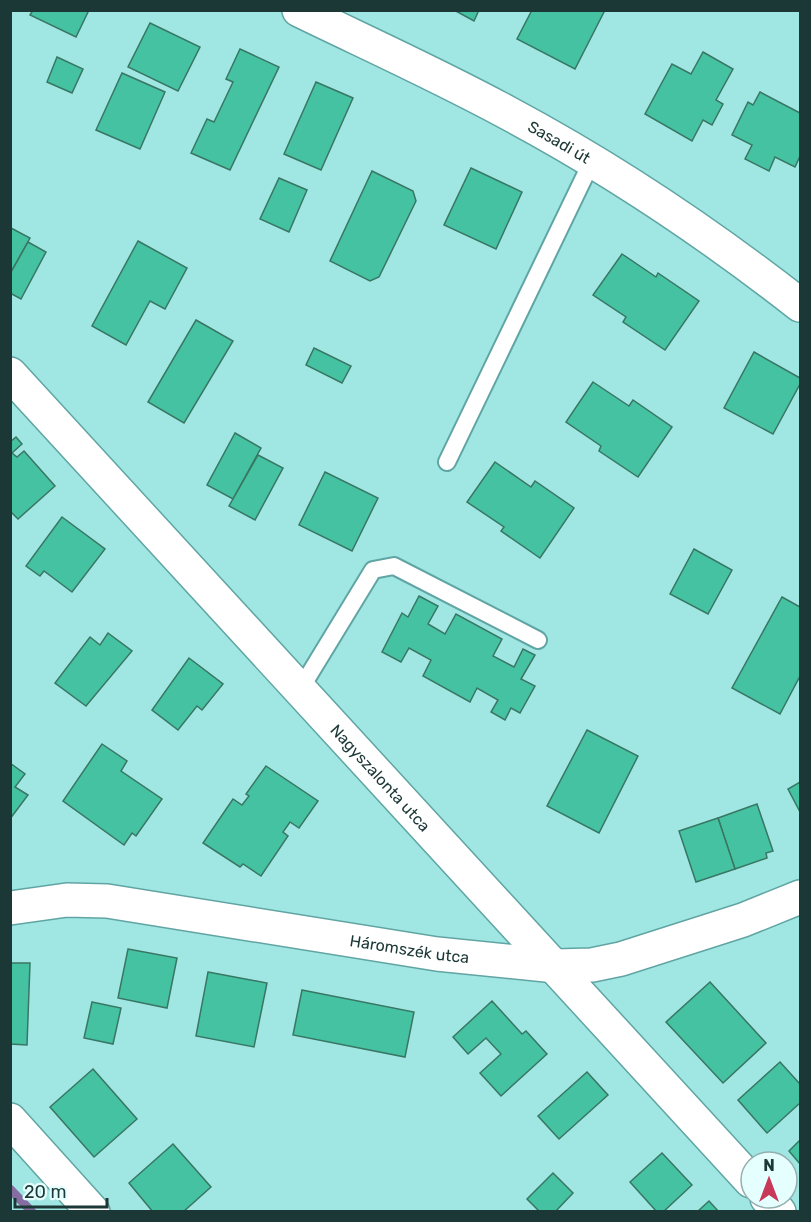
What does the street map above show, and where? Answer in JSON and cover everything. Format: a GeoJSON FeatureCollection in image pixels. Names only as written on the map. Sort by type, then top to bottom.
{"type":"FeatureCollection","features":[{"type":"Feature","properties":{"kind":"street","name":"Sasadi út"},"geometry":{"type":"LineString","coordinates":[[299,10],[508,113],[592,161],[698,228],[801,305]]}},
{"type":"Feature","properties":{"kind":"street","name":"Nagyszalonta utca"},"geometry":{"type":"LineString","coordinates":[[10,374],[301,688],[739,1168]]}},
{"type":"Feature","properties":{"kind":"street","name":"Háromszék utca"},"geometry":{"type":"LineString","coordinates":[[10,908],[67,900],[107,901],[437,954],[556,966],[592,965],[621,959],[743,920],[801,897]]}},
{"type":"Feature","properties":{"kind":"street"},"geometry":{"type":"LineString","coordinates":[[10,1120],[93,1212]]}},
{"type":"Feature","properties":{"kind":"lane"},"geometry":{"type":"LineString","coordinates":[[447,462],[592,161]]}},
{"type":"Feature","properties":{"kind":"lane"},"geometry":{"type":"LineString","coordinates":[[301,688],[373,570],[394,566],[538,640]]}},
{"type":"Feature","properties":{"kind":"building"},"geometry":{"type":"Polygon","coordinates":[[[33,10],[89,10],[76,37],[30,15],[33,10]]]}},
{"type":"Feature","properties":{"kind":"building"},"geometry":{"type":"Polygon","coordinates":[[[454,10],[479,10],[474,21],[454,10]]]}},
{"type":"Feature","properties":{"kind":"building"},"geometry":{"type":"Polygon","coordinates":[[[532,10],[605,10],[575,69],[517,39],[532,10]]]}},
{"type":"Feature","properties":{"kind":"building"},"geometry":{"type":"Polygon","coordinates":[[[150,23],[200,47],[178,91],[128,67],[150,23]]]}},
{"type":"Feature","properties":{"kind":"building"},"geometry":{"type":"Polygon","coordinates":[[[240,49],[279,67],[230,170],[191,153],[207,119],[214,122],[233,82],[226,79],[240,49]]]}},
{"type":"Feature","properties":{"kind":"building"},"geometry":{"type":"Polygon","coordinates":[[[703,52],[733,69],[716,100],[723,104],[712,125],[703,120],[692,141],[645,114],[672,64],[691,74],[703,52]]]}},
{"type":"Feature","properties":{"kind":"building"},"geometry":{"type":"Polygon","coordinates":[[[57,57],[83,69],[72,93],[47,82],[57,57]]]}},
{"type":"Feature","properties":{"kind":"building"},"geometry":{"type":"Polygon","coordinates":[[[122,73],[165,92],[140,149],[96,130],[122,73]]]}},
{"type":"Feature","properties":{"kind":"building"},"geometry":{"type":"Polygon","coordinates":[[[316,82],[353,98],[321,170],[284,154],[316,82]]]}},
{"type":"Feature","properties":{"kind":"building"},"geometry":{"type":"Polygon","coordinates":[[[760,92],[800,113],[800,156],[795,167],[775,157],[769,171],[745,159],[752,145],[732,135],[748,102],[753,105],[760,92]]]}},
{"type":"Feature","properties":{"kind":"building"},"geometry":{"type":"Polygon","coordinates":[[[471,168],[522,192],[496,249],[444,225],[471,168]]]}},
{"type":"Feature","properties":{"kind":"building"},"geometry":{"type":"Polygon","coordinates":[[[372,171],[413,191],[416,201],[379,277],[370,281],[330,261],[372,171]]]}},
{"type":"Feature","properties":{"kind":"building"},"geometry":{"type":"Polygon","coordinates":[[[279,178],[307,190],[289,232],[260,219],[279,178]]]}},
{"type":"Feature","properties":{"kind":"building"},"geometry":{"type":"Polygon","coordinates":[[[11,228],[30,238],[10,274],[10,230],[11,228]]]}},
{"type":"Feature","properties":{"kind":"building"},"geometry":{"type":"Polygon","coordinates":[[[138,241],[187,268],[165,309],[150,301],[126,345],[92,326],[138,241]]]}},
{"type":"Feature","properties":{"kind":"building"},"geometry":{"type":"Polygon","coordinates":[[[28,242],[46,252],[21,299],[10,293],[10,274],[28,242]]]}},
{"type":"Feature","properties":{"kind":"building"},"geometry":{"type":"Polygon","coordinates":[[[622,254],[656,277],[658,273],[699,301],[665,350],[623,322],[626,317],[593,295],[622,254]]]}},
{"type":"Feature","properties":{"kind":"building"},"geometry":{"type":"Polygon","coordinates":[[[196,320],[233,341],[184,423],[148,402],[196,320]]]}},
{"type":"Feature","properties":{"kind":"building"},"geometry":{"type":"Polygon","coordinates":[[[314,348],[351,366],[342,383],[306,365],[314,348]]]}},
{"type":"Feature","properties":{"kind":"building"},"geometry":{"type":"Polygon","coordinates":[[[754,352],[800,378],[800,384],[773,434],[724,408],[754,352]]]}},
{"type":"Feature","properties":{"kind":"building"},"geometry":{"type":"Polygon","coordinates":[[[593,382],[629,406],[633,400],[672,427],[638,477],[599,451],[601,446],[566,422],[593,382]]]}},
{"type":"Feature","properties":{"kind":"building"},"geometry":{"type":"Polygon","coordinates":[[[235,433],[261,448],[233,499],[207,485],[235,433]]]}},
{"type":"Feature","properties":{"kind":"building"},"geometry":{"type":"Polygon","coordinates":[[[16,437],[22,444],[12,453],[17,457],[24,451],[55,486],[18,519],[10,511],[10,442],[16,437]]]}},
{"type":"Feature","properties":{"kind":"building"},"geometry":{"type":"Polygon","coordinates":[[[258,455],[283,468],[255,520],[229,506],[258,455]]]}},
{"type":"Feature","properties":{"kind":"building"},"geometry":{"type":"Polygon","coordinates":[[[495,462],[531,487],[535,481],[574,508],[540,558],[501,531],[504,527],[467,502],[495,462]]]}},
{"type":"Feature","properties":{"kind":"building"},"geometry":{"type":"Polygon","coordinates":[[[325,472],[378,498],[352,551],[299,525],[325,472]]]}},
{"type":"Feature","properties":{"kind":"building"},"geometry":{"type":"Polygon","coordinates":[[[62,517],[105,549],[72,592],[44,571],[40,576],[26,566],[62,517]]]}},
{"type":"Feature","properties":{"kind":"building"},"geometry":{"type":"Polygon","coordinates":[[[694,549],[732,570],[708,614],[670,594],[694,549]]]}},
{"type":"Feature","properties":{"kind":"building"},"geometry":{"type":"Polygon","coordinates":[[[419,596],[438,606],[428,624],[445,634],[456,614],[502,639],[493,656],[514,667],[523,649],[535,655],[521,679],[535,686],[520,713],[511,708],[505,720],[491,712],[498,700],[477,688],[470,702],[423,676],[431,660],[409,648],[401,662],[382,652],[402,613],[408,617],[419,596]]]}},
{"type":"Feature","properties":{"kind":"building"},"geometry":{"type":"Polygon","coordinates":[[[782,597],[800,607],[800,676],[780,714],[732,688],[782,597]]]}},
{"type":"Feature","properties":{"kind":"building"},"geometry":{"type":"Polygon","coordinates":[[[108,633],[132,651],[86,706],[55,683],[90,637],[100,645],[108,633]]]}},
{"type":"Feature","properties":{"kind":"building"},"geometry":{"type":"Polygon","coordinates":[[[189,658],[223,684],[202,710],[197,706],[178,730],[152,710],[189,658]]]}},
{"type":"Feature","properties":{"kind":"building"},"geometry":{"type":"Polygon","coordinates":[[[587,730],[638,756],[599,833],[547,806],[587,730]]]}},
{"type":"Feature","properties":{"kind":"building"},"geometry":{"type":"Polygon","coordinates":[[[102,744],[127,761],[121,771],[162,799],[136,836],[132,833],[124,845],[63,801],[102,744]]]}},
{"type":"Feature","properties":{"kind":"building"},"geometry":{"type":"Polygon","coordinates":[[[10,763],[25,774],[15,787],[28,795],[10,819],[10,763]]]}},
{"type":"Feature","properties":{"kind":"building"},"geometry":{"type":"Polygon","coordinates":[[[266,766],[318,801],[299,828],[290,822],[283,832],[288,836],[261,876],[243,864],[240,867],[203,843],[233,799],[242,805],[249,796],[246,794],[266,766]]]}},
{"type":"Feature","properties":{"kind":"building"},"geometry":{"type":"Polygon","coordinates":[[[800,782],[800,812],[788,789],[800,782]]]}},
{"type":"Feature","properties":{"kind":"building"},"geometry":{"type":"Polygon","coordinates":[[[757,804],[773,851],[766,853],[767,858],[735,869],[718,818],[757,804]]]}},
{"type":"Feature","properties":{"kind":"building"},"geometry":{"type":"Polygon","coordinates":[[[718,818],[735,869],[696,882],[679,831],[718,818]]]}},
{"type":"Feature","properties":{"kind":"building"},"geometry":{"type":"Polygon","coordinates":[[[128,949],[177,958],[167,1008],[118,998],[128,949]]]}},
{"type":"Feature","properties":{"kind":"building"},"geometry":{"type":"Polygon","coordinates":[[[10,963],[30,963],[27,1045],[10,1044],[10,963]]]}},
{"type":"Feature","properties":{"kind":"building"},"geometry":{"type":"Polygon","coordinates":[[[208,972],[267,983],[254,1047],[196,1036],[208,972]]]}},
{"type":"Feature","properties":{"kind":"building"},"geometry":{"type":"Polygon","coordinates":[[[710,982],[766,1043],[723,1083],[666,1022],[710,982]]]}},
{"type":"Feature","properties":{"kind":"building"},"geometry":{"type":"Polygon","coordinates":[[[302,990],[414,1012],[405,1057],[293,1035],[302,990]]]}},
{"type":"Feature","properties":{"kind":"building"},"geometry":{"type":"Polygon","coordinates":[[[492,1001],[522,1034],[526,1031],[547,1054],[501,1096],[480,1073],[501,1054],[486,1038],[468,1054],[453,1037],[492,1001]]]}},
{"type":"Feature","properties":{"kind":"building"},"geometry":{"type":"Polygon","coordinates":[[[92,1002],[121,1008],[113,1044],[84,1038],[92,1002]]]}},
{"type":"Feature","properties":{"kind":"building"},"geometry":{"type":"Polygon","coordinates":[[[780,1062],[800,1084],[800,1103],[767,1133],[738,1100],[780,1062]]]}},
{"type":"Feature","properties":{"kind":"building"},"geometry":{"type":"Polygon","coordinates":[[[93,1069],[137,1119],[94,1157],[50,1107],[93,1069]]]}},
{"type":"Feature","properties":{"kind":"building"},"geometry":{"type":"Polygon","coordinates":[[[587,1072],[608,1095],[559,1139],[538,1116],[587,1072]]]}},
{"type":"Feature","properties":{"kind":"building"},"geometry":{"type":"Polygon","coordinates":[[[800,1140],[800,1164],[799,1150],[790,1150],[800,1140]]]}},
{"type":"Feature","properties":{"kind":"building"},"geometry":{"type":"Polygon","coordinates":[[[173,1144],[211,1187],[183,1212],[153,1212],[129,1183],[173,1144]]]}},
{"type":"Feature","properties":{"kind":"building"},"geometry":{"type":"Polygon","coordinates":[[[662,1153],[692,1185],[663,1212],[657,1212],[630,1182],[662,1153]]]}},
{"type":"Feature","properties":{"kind":"building"},"geometry":{"type":"Polygon","coordinates":[[[553,1173],[573,1193],[555,1212],[540,1212],[527,1199],[553,1173]]]}},
{"type":"Feature","properties":{"kind":"building"},"geometry":{"type":"Polygon","coordinates":[[[709,1201],[719,1212],[697,1212],[709,1201]]]}},
{"type":"Feature","properties":{"kind":"waterway"},"geometry":{"type":"LineString","coordinates":[[10,1189],[32,1212]]}}]}
